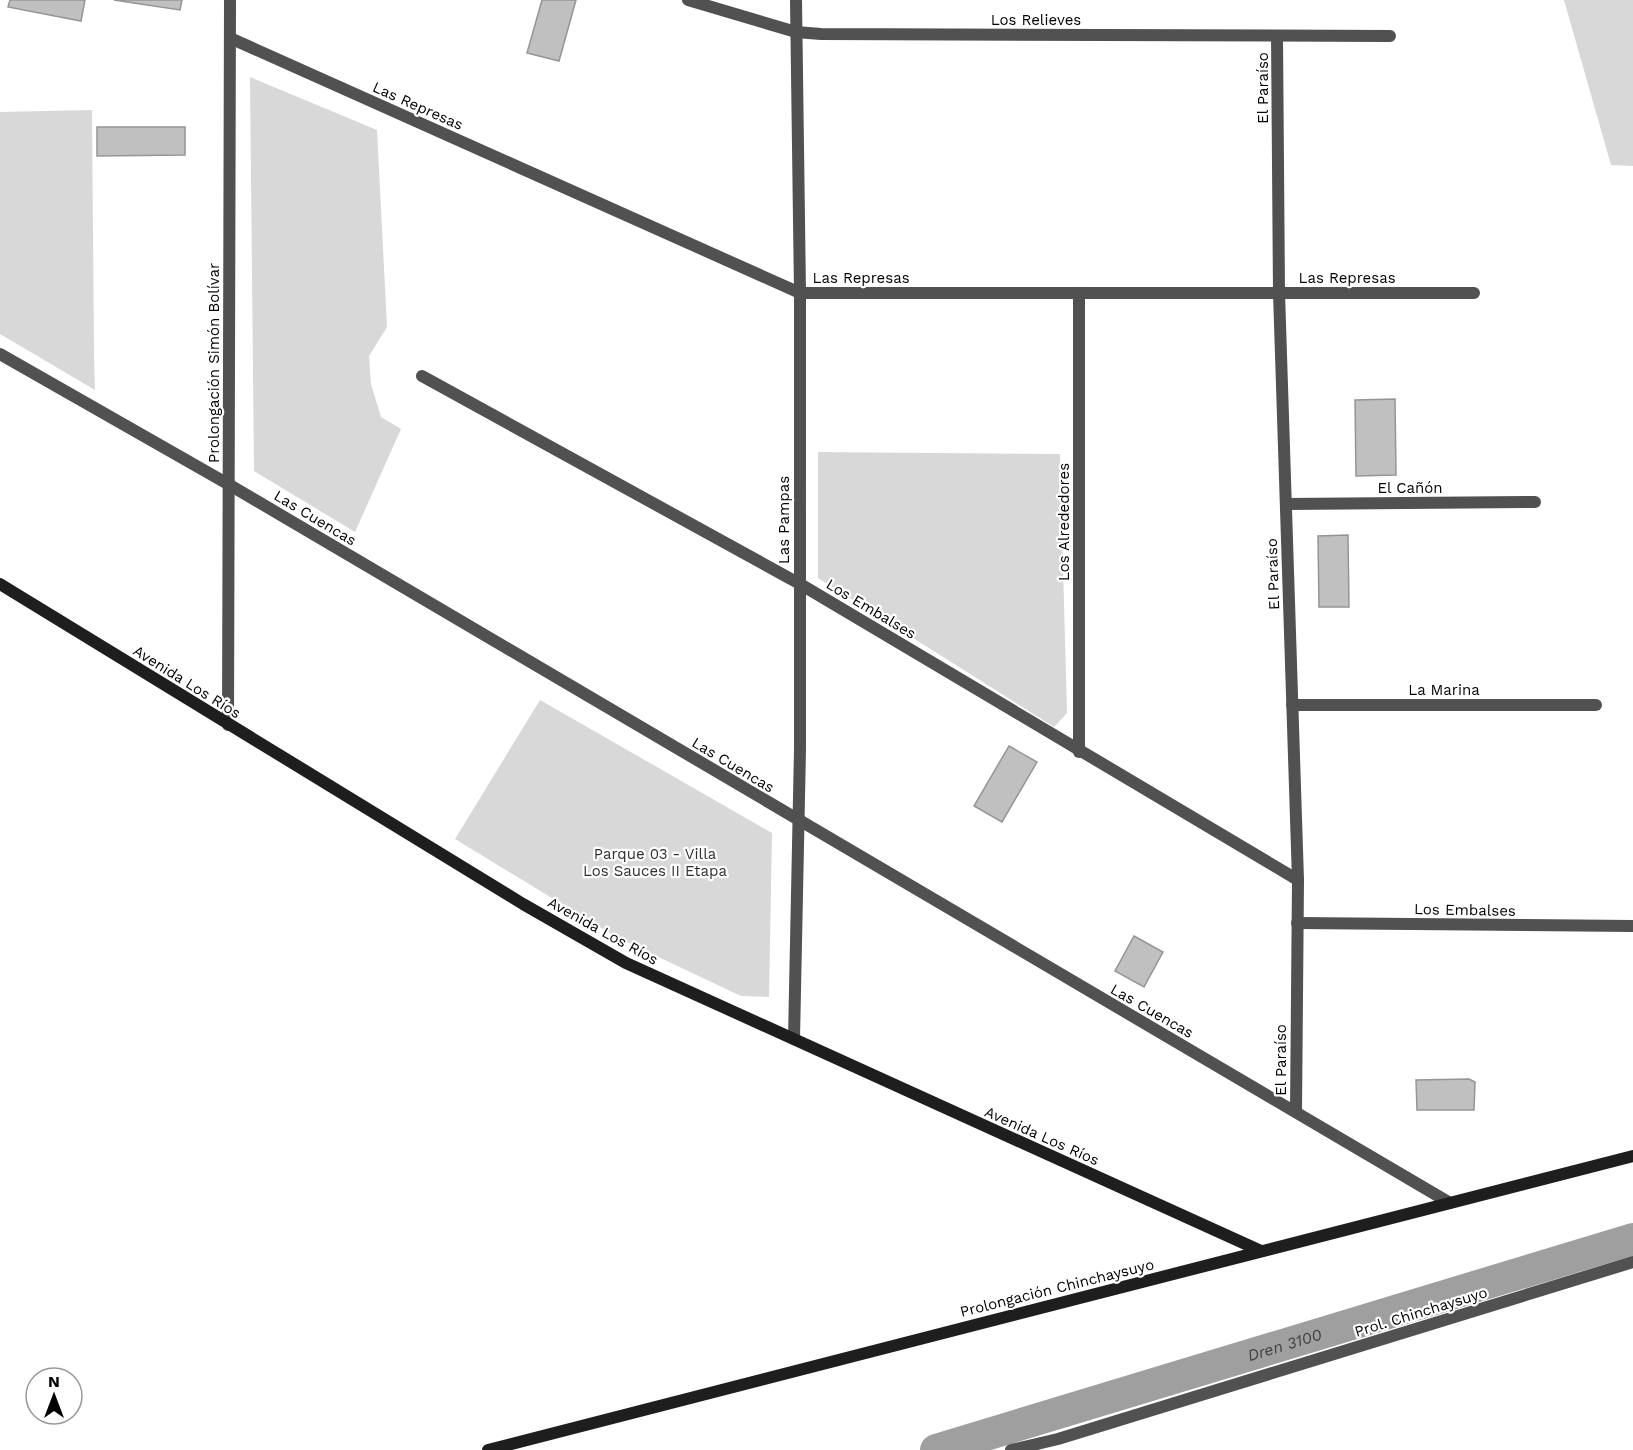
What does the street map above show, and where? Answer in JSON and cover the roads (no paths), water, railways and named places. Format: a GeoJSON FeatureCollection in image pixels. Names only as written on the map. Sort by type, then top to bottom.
{"type":"FeatureCollection","features":[{"type":"Feature","properties":{"kind":"street","name":"Prolongación Simón Bolívar"},"geometry":{"type":"LineString","coordinates":[[228,725],[230,0]]}},
{"type":"Feature","properties":{"kind":"street","name":"Los Relieves"},"geometry":{"type":"LineString","coordinates":[[688,0],[796,32],[821,34],[1390,36]]}},
{"type":"Feature","properties":{"kind":"street","name":"Las Pampas"},"geometry":{"type":"LineString","coordinates":[[794,1039],[800,584],[800,293],[796,0]]}},
{"type":"Feature","properties":{"kind":"street","name":"El Paraíso"},"geometry":{"type":"LineString","coordinates":[[1277,36],[1279,293],[1298,880],[1296,1112]]}},
{"type":"Feature","properties":{"kind":"street","name":"Las Represas"},"geometry":{"type":"LineString","coordinates":[[230,38],[800,293],[1473,293]]}},
{"type":"Feature","properties":{"kind":"street","name":"Los Alrededores"},"geometry":{"type":"LineString","coordinates":[[1079,293],[1079,752]]}},
{"type":"Feature","properties":{"kind":"street","name":"Las Cuencas"},"geometry":{"type":"LineString","coordinates":[[0,354],[228,484],[1450,1203]]}},
{"type":"Feature","properties":{"kind":"street","name":"Los Embalses"},"geometry":{"type":"LineString","coordinates":[[422,376],[800,584],[1079,752],[1298,880]]}},
{"type":"Feature","properties":{"kind":"street","name":"El Cañón"},"geometry":{"type":"LineString","coordinates":[[1286,504],[1535,502]]}},
{"type":"Feature","properties":{"kind":"street","name":"Avenida Los Ríos"},"geometry":{"type":"LineString","coordinates":[[0,584],[523,904],[626,963],[1261,1251]]}},
{"type":"Feature","properties":{"kind":"street","name":"La Marina"},"geometry":{"type":"LineString","coordinates":[[1292,705],[1596,705]]}},
{"type":"Feature","properties":{"kind":"street","name":"Los Embalses"},"geometry":{"type":"LineString","coordinates":[[1297,923],[1633,927]]}},
{"type":"Feature","properties":{"kind":"street","name":"Prolongación Chinchaysuyo"},"geometry":{"type":"LineString","coordinates":[[488,1450],[1633,1156]]}},
{"type":"Feature","properties":{"kind":"street","name":"Prol. Chinchaysuyo"},"geometry":{"type":"LineString","coordinates":[[1011,1450],[1058,1439],[1633,1262]]}},
{"type":"Feature","properties":{"kind":"waterway","name":"Dren 3100"},"geometry":{"type":"LineString","coordinates":[[936,1450],[1633,1239]]}},
{"type":"Feature","properties":{"kind":"park label","name":"Parque 03 - Villa Los Sauces II Etapa"},"geometry":{"type":"Point","coordinates":[655,862]}}]}
